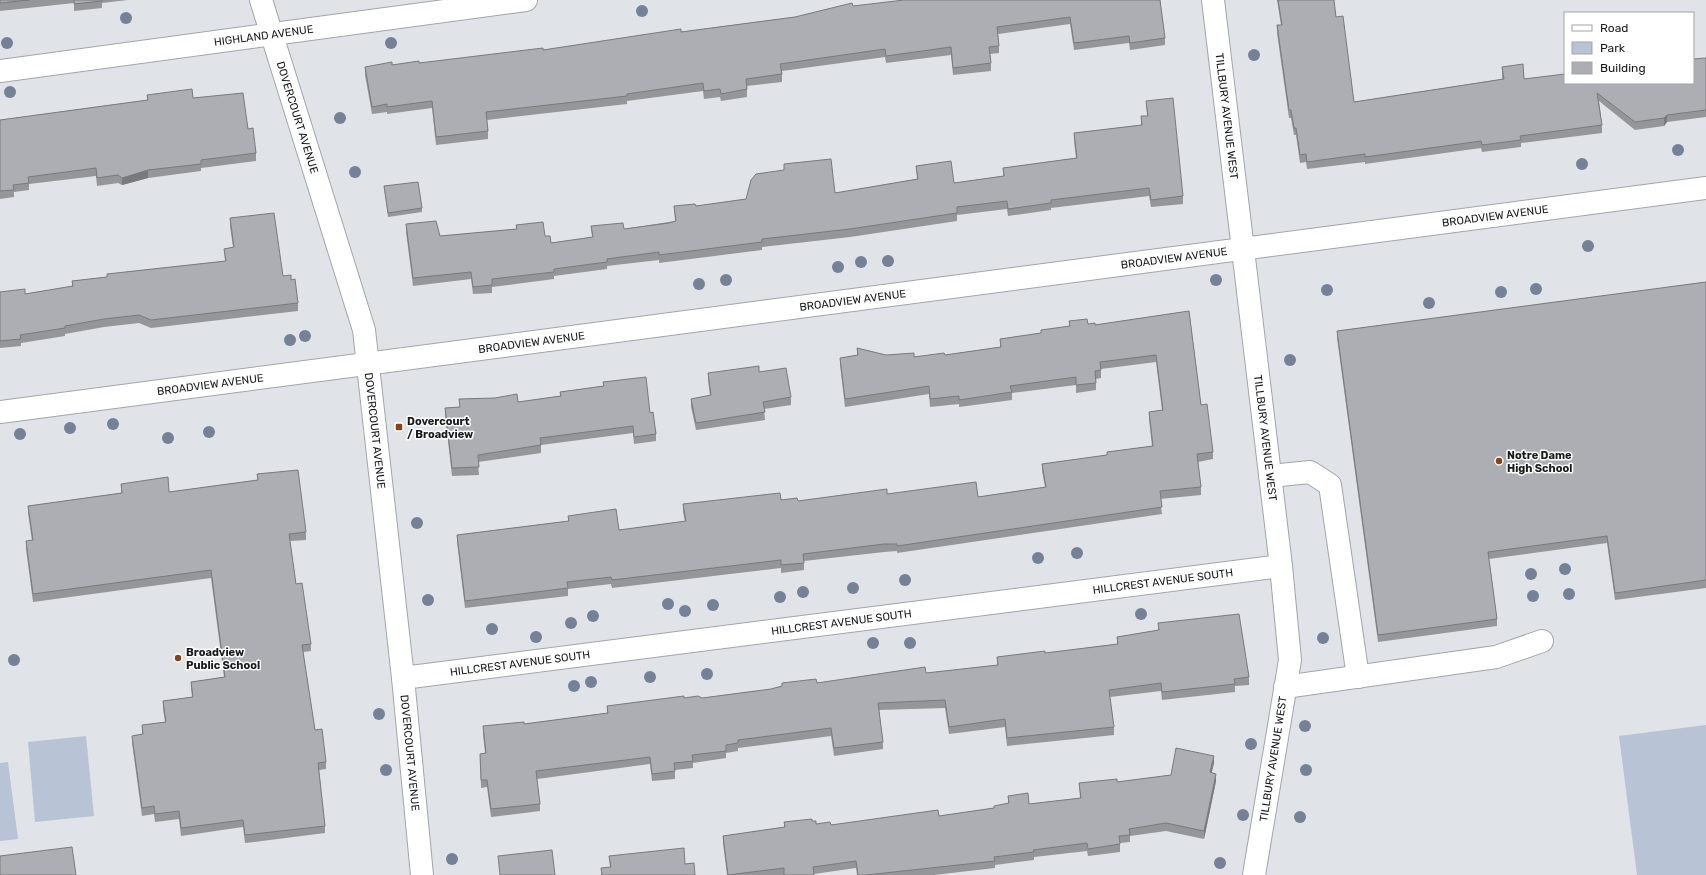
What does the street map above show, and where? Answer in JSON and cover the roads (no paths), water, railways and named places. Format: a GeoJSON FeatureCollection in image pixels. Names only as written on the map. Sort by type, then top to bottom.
{"type":"FeatureCollection","features":[{"type":"Feature","properties":{"kind":"street","name":"DOVERCOURT AVENUE"},"geometry":{"type":"LineString","coordinates":[[261,0],[364,330],[403,678],[422,875]]}},
{"type":"Feature","properties":{"kind":"street","name":"HIGHLAND AVENUE"},"geometry":{"type":"LineString","coordinates":[[0,71],[526,0]]}},
{"type":"Feature","properties":{"kind":"street","name":"TILLBURY AVENUE WEST"},"geometry":{"type":"LineString","coordinates":[[1213,0],[1281,566],[1290,660],[1254,875]]}},
{"type":"Feature","properties":{"kind":"street","name":"BROADVIEW AVENUE"},"geometry":{"type":"LineString","coordinates":[[0,412],[1706,188]]}},
{"type":"Feature","properties":{"kind":"street"},"geometry":{"type":"LineString","coordinates":[[1270,476],[1310,472],[1330,484],[1358,677]]}},
{"type":"Feature","properties":{"kind":"street","name":"HILLCREST AVENUE SOUTH"},"geometry":{"type":"LineString","coordinates":[[403,678],[1281,566]]}},
{"type":"Feature","properties":{"kind":"street"},"geometry":{"type":"LineString","coordinates":[[1285,687],[1496,657],[1542,641]]}},
{"type":"Feature","properties":{"kind":"place","name":"Dovercourt / Broadview"},"geometry":{"type":"Point","coordinates":[399,427]}},
{"type":"Feature","properties":{"kind":"place","name":"Notre Dame High School"},"geometry":{"type":"Point","coordinates":[1499,461]}},
{"type":"Feature","properties":{"kind":"place","name":"Broadview Public School"},"geometry":{"type":"Point","coordinates":[178,658]}}]}
